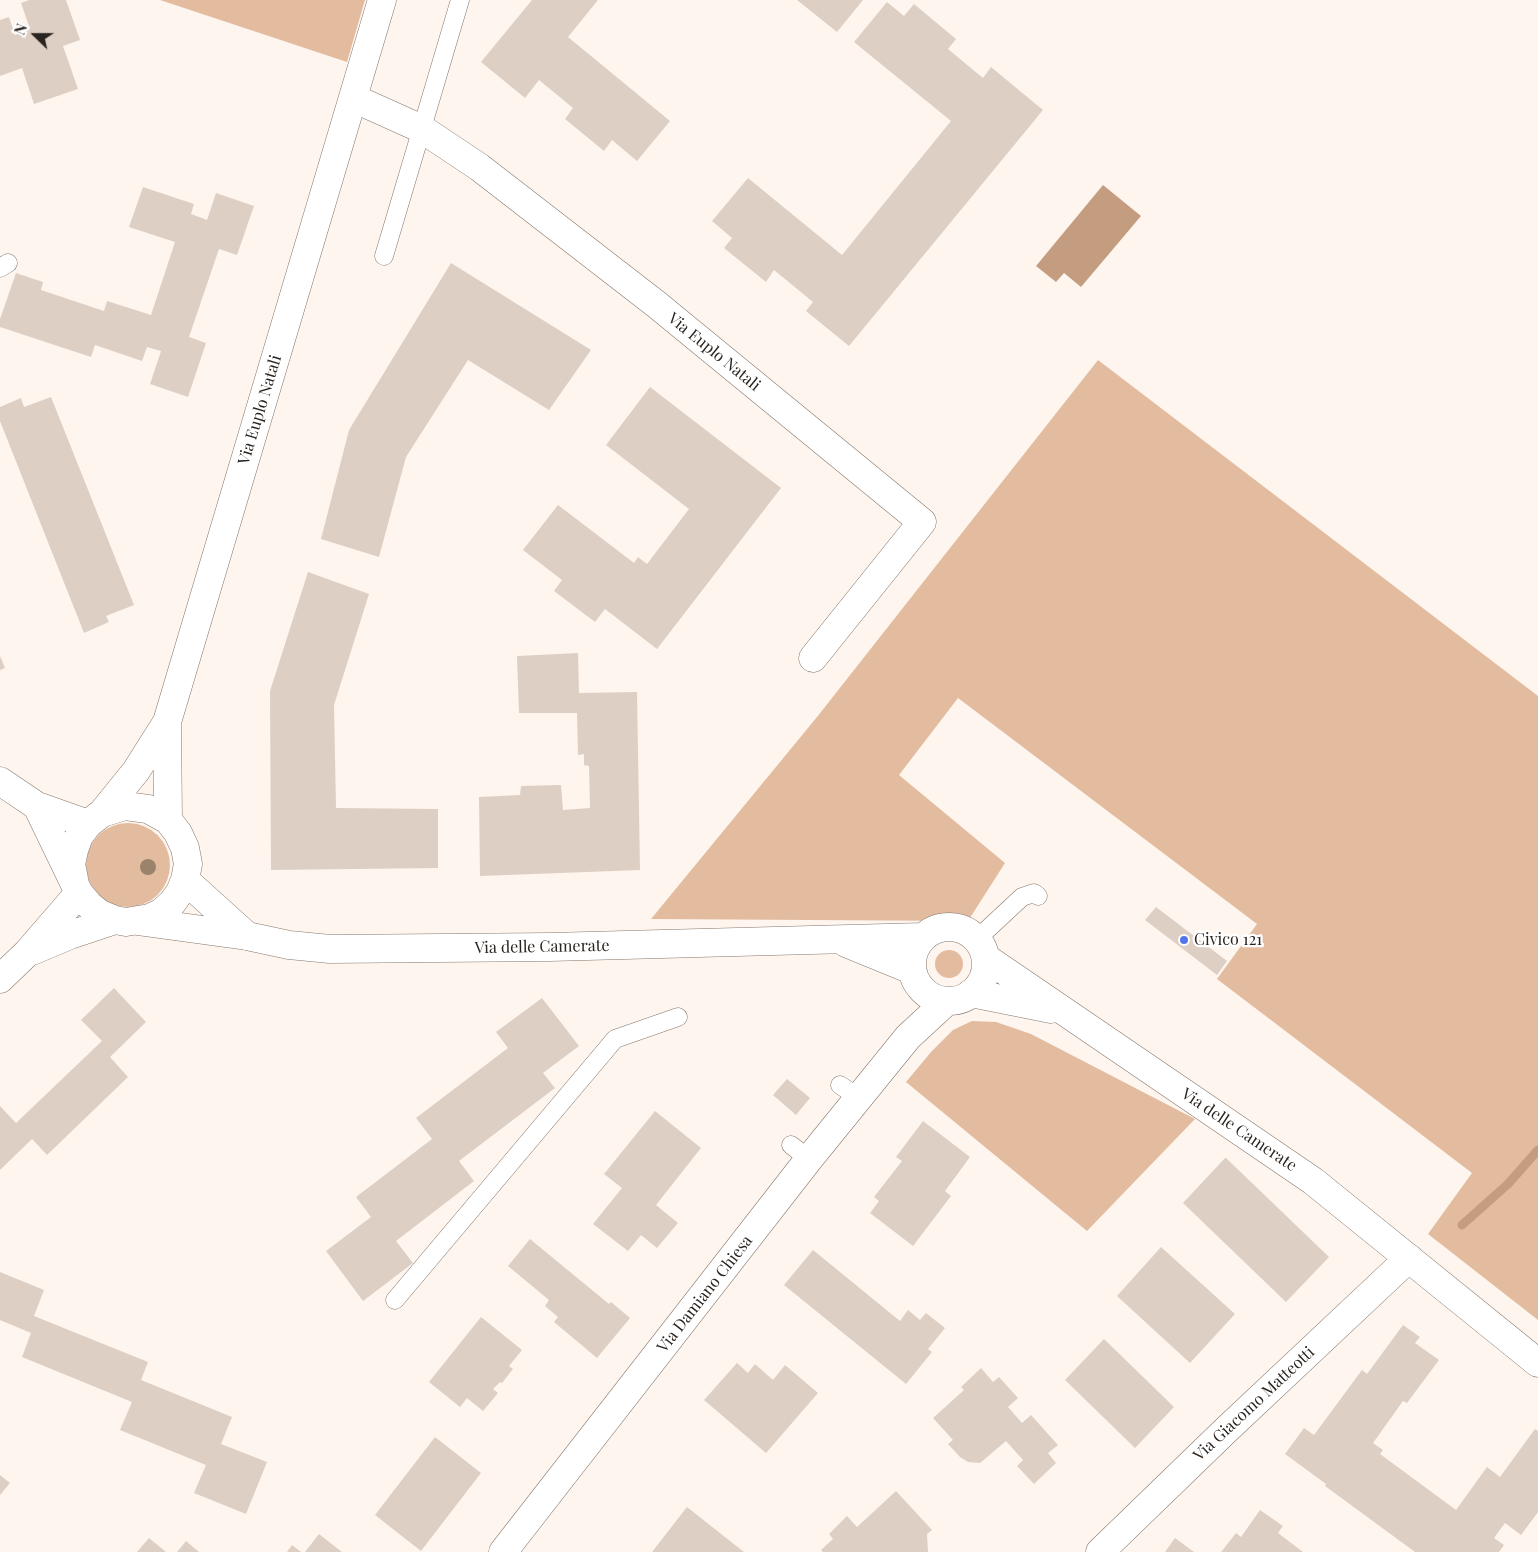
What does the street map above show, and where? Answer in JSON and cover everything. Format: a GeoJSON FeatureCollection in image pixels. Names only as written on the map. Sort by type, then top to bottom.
{"type":"FeatureCollection","features":[{"type":"Feature","properties":{"kind":"street","name":"Via Euplo Natali"},"geometry":{"type":"LineString","coordinates":[[95,819],[136,771],[167,722],[382,0]]}},
{"type":"Feature","properties":{"kind":"street","name":"Via Euplo Natali"},"geometry":{"type":"LineString","coordinates":[[353,98],[422,129],[479,167],[648,298],[922,522],[813,658]]}},
{"type":"Feature","properties":{"kind":"street","name":"Via Euplo Natali"},"geometry":{"type":"LineString","coordinates":[[167,722],[168,820]]}},
{"type":"Feature","properties":{"kind":"street","name":"Via delle Camerate"},"geometry":{"type":"LineString","coordinates":[[0,781],[37,806],[95,819]]}},
{"type":"Feature","properties":{"kind":"street","name":"Via delle Camerate"},"geometry":{"type":"LineString","coordinates":[[37,806],[76,886],[89,905],[100,914],[126,921],[247,936],[289,944],[330,949],[550,947],[922,937],[935,929],[950,926],[964,930],[981,949],[1062,1011],[1313,1180],[1538,1363]]}},
{"type":"Feature","properties":{"kind":"street"},"geometry":{"type":"LineString","coordinates":[[0,979],[28,952],[76,886],[72,864],[74,850],[79,836],[95,819],[125,806],[148,809],[168,820],[178,833],[185,848],[188,864],[185,880],[180,892],[172,903],[162,912],[150,918],[126,921],[70,935],[28,952]]}},
{"type":"Feature","properties":{"kind":"street"},"geometry":{"type":"LineString","coordinates":[[185,880],[247,936]]}},
{"type":"Feature","properties":{"kind":"street"},"geometry":{"type":"LineString","coordinates":[[916,979],[913,953],[922,937]]}},
{"type":"Feature","properties":{"kind":"street","name":"Via delle Camerate"},"geometry":{"type":"LineString","coordinates":[[838,939],[916,979],[935,999],[959,997],[1062,1011]]}},
{"type":"Feature","properties":{"kind":"street"},"geometry":{"type":"LineString","coordinates":[[959,997],[980,984],[985,972],[981,949]]}},
{"type":"Feature","properties":{"kind":"street","name":"Via Damiano Chiesa"},"geometry":{"type":"LineString","coordinates":[[908,1037],[916,979]]}},
{"type":"Feature","properties":{"kind":"street","name":"Via Damiano Chiesa"},"geometry":{"type":"LineString","coordinates":[[503,1552],[800,1152],[849,1092],[908,1037],[959,997]]}},
{"type":"Feature","properties":{"kind":"street","name":"Via Giacomo Matteotti"},"geometry":{"type":"LineString","coordinates":[[1100,1552],[1409,1258]]}},
{"type":"Feature","properties":{"kind":"lane"},"geometry":{"type":"LineString","coordinates":[[384,256],[460,0]]}},
{"type":"Feature","properties":{"kind":"lane"},"geometry":{"type":"LineString","coordinates":[[981,949],[1022,897],[1034,893],[1038,896]]}},
{"type":"Feature","properties":{"kind":"lane"},"geometry":{"type":"LineString","coordinates":[[395,1300],[615,1039],[678,1017]]}},
{"type":"Feature","properties":{"kind":"shaded area"},"geometry":{"type":"Polygon","coordinates":[[[160,0],[365,0],[347,62],[160,0]]]}},
{"type":"Feature","properties":{"kind":"shaded area"},"geometry":{"type":"Polygon","coordinates":[[[1103,185],[1141,216],[1081,287],[1064,273],[1056,282],[1036,266],[1103,185]]]}},
{"type":"Feature","properties":{"kind":"shaded area"},"geometry":{"type":"Polygon","coordinates":[[[1098,360],[1538,696],[1538,1320],[1428,1234],[1472,1173],[1217,979],[1257,924],[958,698],[899,775],[1005,863],[968,921],[651,919],[817,717],[1098,360]]]}},
{"type":"Feature","properties":{"kind":"shaded area"},"geometry":{"type":"Polygon","coordinates":[[[128,823],[144,826],[158,835],[167,849],[170,865],[167,881],[158,895],[144,904],[128,907],[112,904],[98,895],[89,881],[86,865],[89,849],[98,835],[112,826],[128,823]]]}},
{"type":"Feature","properties":{"kind":"shaded area"},"geometry":{"type":"Polygon","coordinates":[[[949,950],[959,954],[963,964],[959,974],[949,978],[939,974],[935,964],[939,954],[949,950]]]}},
{"type":"Feature","properties":{"kind":"shaded area"},"geometry":{"type":"Polygon","coordinates":[[[972,1021],[996,1022],[1031,1034],[1195,1119],[1087,1231],[906,1082],[931,1052],[953,1030],[972,1021]]]}},
{"type":"Feature","properties":{"kind":"building"},"geometry":{"type":"Polygon","coordinates":[[[29,0],[66,0],[80,40],[63,46],[78,89],[34,104],[22,68],[0,76],[0,20],[9,17],[15,35],[30,29],[21,3],[29,0]]]}},
{"type":"Feature","properties":{"kind":"building"},"geometry":{"type":"Polygon","coordinates":[[[532,0],[598,0],[568,37],[670,121],[637,161],[612,140],[604,151],[565,119],[573,108],[539,80],[525,98],[481,62],[532,0]]]}},
{"type":"Feature","properties":{"kind":"building"},"geometry":{"type":"Polygon","coordinates":[[[797,0],[863,0],[837,32],[797,0]]]}},
{"type":"Feature","properties":{"kind":"building"},"geometry":{"type":"Polygon","coordinates":[[[887,2],[904,16],[914,4],[956,39],[948,49],[983,78],[991,67],[1043,110],[849,346],[806,311],[813,302],[774,270],[766,282],[724,248],[732,238],[712,221],[748,178],[842,255],[951,121],[854,42],[887,2]]]}},
{"type":"Feature","properties":{"kind":"building"},"geometry":{"type":"Polygon","coordinates":[[[143,187],[194,204],[191,214],[207,220],[216,193],[254,206],[237,255],[219,249],[189,337],[206,343],[188,397],[150,384],[161,351],[147,347],[142,361],[95,345],[91,357],[0,327],[0,319],[16,273],[43,282],[41,290],[104,311],[107,301],[151,315],[175,242],[129,227],[143,187]]]}},
{"type":"Feature","properties":{"kind":"building"},"geometry":{"type":"Polygon","coordinates":[[[451,263],[591,350],[549,410],[468,360],[406,457],[379,557],[321,539],[349,430],[451,263]]]}},
{"type":"Feature","properties":{"kind":"building"},"geometry":{"type":"Polygon","coordinates":[[[650,387],[781,488],[657,649],[605,609],[595,622],[554,591],[562,580],[523,550],[558,505],[634,563],[638,557],[647,564],[689,509],[606,445],[650,387]]]}},
{"type":"Feature","properties":{"kind":"building"},"geometry":{"type":"Polygon","coordinates":[[[51,397],[134,605],[106,616],[109,622],[84,633],[0,421],[0,407],[21,398],[24,407],[51,397]]]}},
{"type":"Feature","properties":{"kind":"building"},"geometry":{"type":"Polygon","coordinates":[[[308,572],[369,594],[334,705],[336,808],[438,809],[438,868],[271,870],[270,691],[308,572]]]}},
{"type":"Feature","properties":{"kind":"building"},"geometry":{"type":"Polygon","coordinates":[[[578,653],[579,693],[637,692],[640,870],[480,876],[479,797],[520,795],[521,786],[561,785],[563,810],[590,808],[589,766],[584,765],[584,754],[578,755],[577,713],[519,713],[517,656],[578,653]]]}},
{"type":"Feature","properties":{"kind":"building"},"geometry":{"type":"Polygon","coordinates":[[[0,656],[5,668],[0,670],[0,656]]]}},
{"type":"Feature","properties":{"kind":"building"},"geometry":{"type":"Polygon","coordinates":[[[1156,907],[1227,961],[1217,975],[1145,920],[1156,907]]]}},
{"type":"Feature","properties":{"kind":"building"},"geometry":{"type":"Polygon","coordinates":[[[114,988],[146,1022],[110,1057],[128,1077],[47,1155],[32,1139],[0,1170],[0,1106],[16,1123],[102,1041],[81,1020],[114,988]]]}},
{"type":"Feature","properties":{"kind":"building"},"geometry":{"type":"Polygon","coordinates":[[[542,998],[579,1046],[543,1073],[555,1088],[459,1161],[474,1181],[396,1241],[413,1263],[363,1301],[326,1251],[371,1217],[356,1197],[432,1139],[416,1118],[508,1048],[496,1032],[542,998]]]}},
{"type":"Feature","properties":{"kind":"building"},"geometry":{"type":"Polygon","coordinates":[[[787,1079],[810,1098],[796,1115],[773,1095],[787,1079]]]}},
{"type":"Feature","properties":{"kind":"building"},"geometry":{"type":"Polygon","coordinates":[[[655,1111],[701,1148],[656,1205],[678,1223],[657,1248],[641,1235],[628,1251],[593,1224],[622,1188],[604,1174],[655,1111]]]}},
{"type":"Feature","properties":{"kind":"building"},"geometry":{"type":"Polygon","coordinates":[[[923,1121],[970,1157],[945,1191],[951,1196],[913,1246],[870,1213],[879,1201],[874,1197],[902,1161],[896,1157],[923,1121]]]}},
{"type":"Feature","properties":{"kind":"building"},"geometry":{"type":"Polygon","coordinates":[[[1225,1158],[1329,1257],[1286,1302],[1183,1203],[1225,1158]]]}},
{"type":"Feature","properties":{"kind":"building"},"geometry":{"type":"Polygon","coordinates":[[[530,1239],[609,1304],[611,1302],[630,1318],[597,1358],[554,1322],[558,1317],[545,1306],[549,1300],[508,1266],[530,1239]]]}},
{"type":"Feature","properties":{"kind":"building"},"geometry":{"type":"Polygon","coordinates":[[[1161,1247],[1235,1314],[1190,1363],[1117,1296],[1161,1247]]]}},
{"type":"Feature","properties":{"kind":"building"},"geometry":{"type":"Polygon","coordinates":[[[813,1250],[900,1321],[908,1310],[920,1320],[926,1313],[945,1328],[928,1349],[932,1352],[906,1384],[784,1285],[813,1250]]]}},
{"type":"Feature","properties":{"kind":"building"},"geometry":{"type":"Polygon","coordinates":[[[0,1272],[44,1290],[34,1316],[148,1362],[141,1380],[232,1417],[221,1444],[267,1462],[246,1514],[194,1493],[206,1465],[120,1430],[132,1402],[22,1357],[31,1333],[0,1320],[0,1272]]]}},
{"type":"Feature","properties":{"kind":"building"},"geometry":{"type":"Polygon","coordinates":[[[481,1317],[522,1350],[509,1366],[513,1369],[502,1383],[500,1382],[493,1389],[498,1393],[483,1411],[467,1398],[460,1407],[429,1382],[481,1317]]]}},
{"type":"Feature","properties":{"kind":"building"},"geometry":{"type":"Polygon","coordinates":[[[1403,1325],[1420,1337],[1415,1343],[1439,1360],[1407,1403],[1403,1401],[1373,1443],[1383,1450],[1380,1454],[1456,1510],[1487,1467],[1500,1477],[1535,1429],[1538,1431],[1538,1512],[1521,1535],[1505,1523],[1494,1538],[1504,1545],[1499,1552],[1415,1552],[1285,1454],[1304,1428],[1314,1435],[1362,1370],[1367,1374],[1403,1325]]]}},
{"type":"Feature","properties":{"kind":"building"},"geometry":{"type":"Polygon","coordinates":[[[1104,1339],[1174,1407],[1135,1448],[1065,1380],[1104,1339]]]}},
{"type":"Feature","properties":{"kind":"building"},"geometry":{"type":"Polygon","coordinates":[[[737,1363],[748,1373],[755,1364],[773,1380],[785,1365],[818,1393],[766,1453],[704,1400],[737,1363]]]}},
{"type":"Feature","properties":{"kind":"building"},"geometry":{"type":"Polygon","coordinates":[[[981,1368],[993,1382],[999,1377],[1018,1398],[1008,1407],[1022,1423],[1031,1415],[1058,1445],[1048,1453],[1056,1463],[1034,1484],[1017,1466],[1023,1460],[1006,1441],[980,1463],[968,1462],[960,1457],[948,1444],[953,1440],[933,1418],[964,1390],[961,1387],[981,1368]]]}},
{"type":"Feature","properties":{"kind":"building"},"geometry":{"type":"Polygon","coordinates":[[[435,1437],[481,1473],[421,1551],[375,1515],[435,1437]]]}},
{"type":"Feature","properties":{"kind":"building"},"geometry":{"type":"Polygon","coordinates":[[[0,1475],[10,1483],[0,1495],[0,1475]]]}},
{"type":"Feature","properties":{"kind":"building"},"geometry":{"type":"Polygon","coordinates":[[[896,1491],[932,1530],[927,1534],[928,1552],[823,1552],[821,1550],[833,1539],[829,1534],[847,1516],[857,1527],[896,1491]]]}},
{"type":"Feature","properties":{"kind":"building"},"geometry":{"type":"Polygon","coordinates":[[[687,1507],[744,1552],[652,1552],[687,1507]]]}},
{"type":"Feature","properties":{"kind":"building"},"geometry":{"type":"Polygon","coordinates":[[[1260,1510],[1283,1526],[1278,1533],[1303,1552],[1221,1552],[1236,1533],[1241,1537],[1260,1510]]]}},
{"type":"Feature","properties":{"kind":"building"},"geometry":{"type":"Polygon","coordinates":[[[319,1534],[342,1552],[305,1552],[319,1534]]]}},
{"type":"Feature","properties":{"kind":"building"},"geometry":{"type":"Polygon","coordinates":[[[149,1538],[166,1552],[137,1552],[149,1538]]]}},
{"type":"Feature","properties":{"kind":"building"},"geometry":{"type":"Polygon","coordinates":[[[1175,1538],[1194,1552],[1165,1552],[1175,1538]]]}},
{"type":"Feature","properties":{"kind":"building"},"geometry":{"type":"Polygon","coordinates":[[[186,1541],[199,1552],[177,1552],[186,1541]]]}},
{"type":"Feature","properties":{"kind":"building"},"geometry":{"type":"Polygon","coordinates":[[[292,1545],[301,1552],[287,1552],[292,1545]]]}},
{"type":"Feature","properties":{"kind":"waterway"},"geometry":{"type":"LineString","coordinates":[[1462,1225],[1508,1184],[1538,1150]]}},
{"type":"Feature","properties":{"kind":"place","name":"Civico 121"},"geometry":{"type":"Point","coordinates":[1184,940]}}]}
